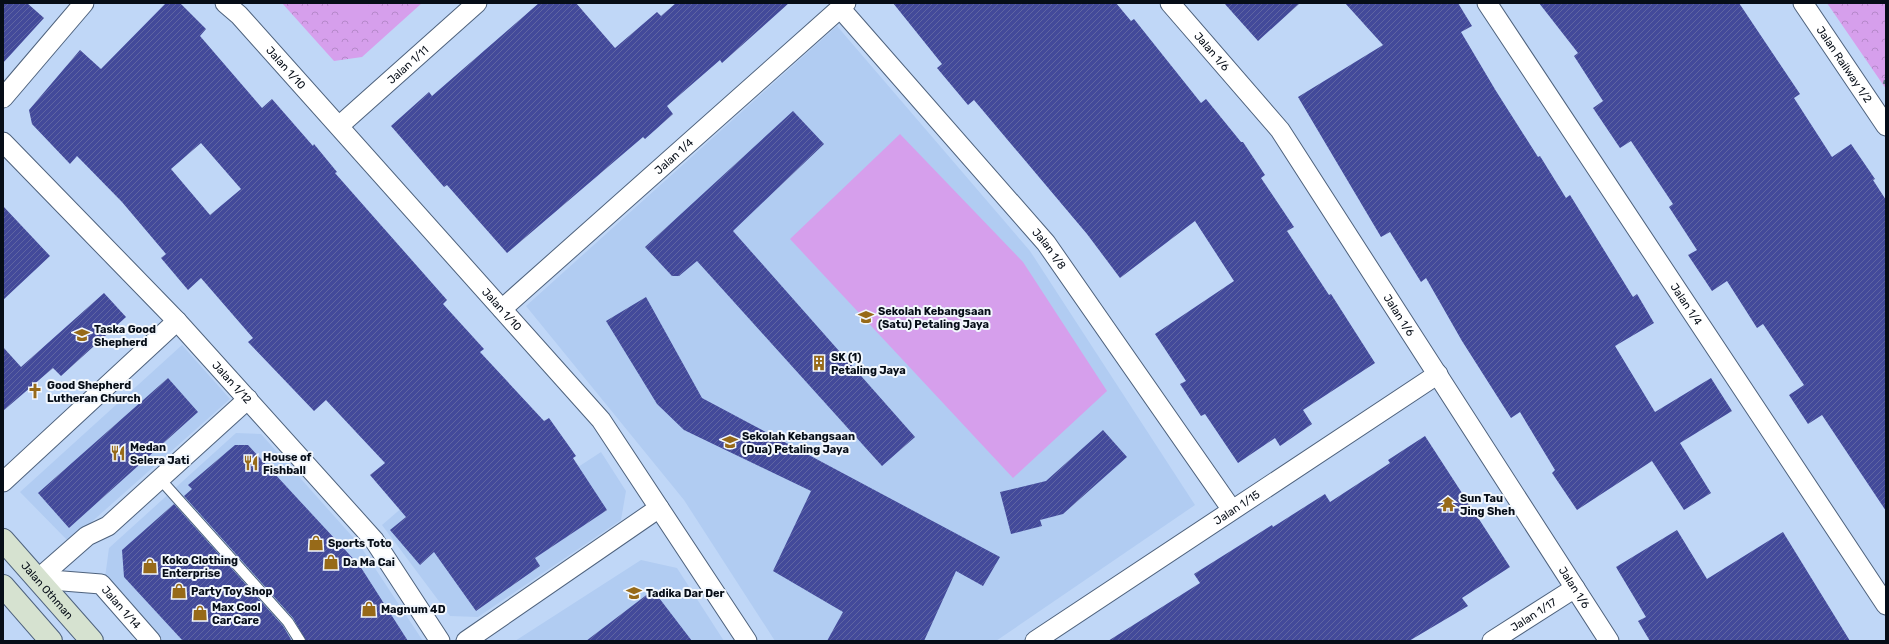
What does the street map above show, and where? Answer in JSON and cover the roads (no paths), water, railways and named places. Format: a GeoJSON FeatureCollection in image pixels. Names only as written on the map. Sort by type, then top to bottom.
{"type":"FeatureCollection","features":[{"type":"Feature","properties":{"kind":"main road","name":"Jalan Othman"},"geometry":{"type":"LineString","coordinates":[[3,540],[92,641]]}},
{"type":"Feature","properties":{"kind":"main road"},"geometry":{"type":"LineString","coordinates":[[3,586],[51,641]]}},
{"type":"Feature","properties":{"kind":"street"},"geometry":{"type":"LineString","coordinates":[[3,98],[84,3]]}},
{"type":"Feature","properties":{"kind":"street","name":"Jalan 1/10"},"geometry":{"type":"LineString","coordinates":[[225,3],[239,15],[601,420],[747,641]]}},
{"type":"Feature","properties":{"kind":"street","name":"Jalan 1/11"},"geometry":{"type":"LineString","coordinates":[[339,126],[477,3]]}},
{"type":"Feature","properties":{"kind":"street","name":"Jalan 1/6"},"geometry":{"type":"LineString","coordinates":[[1170,3],[1280,130],[1609,641]]}},
{"type":"Feature","properties":{"kind":"street","name":"Jalan 1/4"},"geometry":{"type":"LineString","coordinates":[[1487,3],[1886,605]]}},
{"type":"Feature","properties":{"kind":"street","name":"Jalan Railway 1/2"},"geometry":{"type":"LineString","coordinates":[[1803,3],[1886,126]]}},
{"type":"Feature","properties":{"kind":"street","name":"Jalan 1/4"},"geometry":{"type":"LineString","coordinates":[[502,309],[843,6]]}},
{"type":"Feature","properties":{"kind":"street","name":"Jalan 1/8"},"geometry":{"type":"LineString","coordinates":[[843,6],[1046,243],[1232,510]]}},
{"type":"Feature","properties":{"kind":"street","name":"Jalan 1/12"},"geometry":{"type":"LineString","coordinates":[[3,142],[177,321],[374,540],[440,641]]}},
{"type":"Feature","properties":{"kind":"street"},"geometry":{"type":"LineString","coordinates":[[3,482],[177,321]]}},
{"type":"Feature","properties":{"kind":"street","name":"Jalan 1/15"},"geometry":{"type":"LineString","coordinates":[[1043,639],[1232,510],[1438,374]]}},
{"type":"Feature","properties":{"kind":"street"},"geometry":{"type":"LineString","coordinates":[[38,579],[87,536],[108,526],[248,399]]}},
{"type":"Feature","properties":{"kind":"street"},"geometry":{"type":"LineString","coordinates":[[466,641],[659,508]]}},
{"type":"Feature","properties":{"kind":"street","name":"Jalan 1/14"},"geometry":{"type":"LineString","coordinates":[[38,579],[101,584],[151,641]]}},
{"type":"Feature","properties":{"kind":"street","name":"Jalan 1/17"},"geometry":{"type":"LineString","coordinates":[[1492,641],[1575,588]]}},
{"type":"Feature","properties":{"kind":"lane"},"geometry":{"type":"LineString","coordinates":[[160,479],[288,622],[300,641]]}},
{"type":"Feature","properties":{"kind":"place","name":"Sekolah Kebangsaan (Satu) Petaling Jaya"},"geometry":{"type":"Point","coordinates":[866,317]}},
{"type":"Feature","properties":{"kind":"place","name":"Taska Good Shepherd"},"geometry":{"type":"Point","coordinates":[82,335]}},
{"type":"Feature","properties":{"kind":"place","name":"SK (1) Petaling Jaya"},"geometry":{"type":"Point","coordinates":[819,363]}},
{"type":"Feature","properties":{"kind":"place","name":"Good Shepherd Lutheran Church"},"geometry":{"type":"Point","coordinates":[35,391]}},
{"type":"Feature","properties":{"kind":"place","name":"Sekolah Kebangsaan (Dua) Petaling Jaya"},"geometry":{"type":"Point","coordinates":[730,442]}},
{"type":"Feature","properties":{"kind":"place","name":"Medan Selera Jati"},"geometry":{"type":"Point","coordinates":[118,453]}},
{"type":"Feature","properties":{"kind":"place","name":"House of Fishball"},"geometry":{"type":"Point","coordinates":[251,463]}},
{"type":"Feature","properties":{"kind":"place","name":"Sun Tau Jing Sheh"},"geometry":{"type":"Point","coordinates":[1448,504]}},
{"type":"Feature","properties":{"kind":"place","name":"Sports Toto"},"geometry":{"type":"Point","coordinates":[316,543]}},
{"type":"Feature","properties":{"kind":"place","name":"Da Ma Cai"},"geometry":{"type":"Point","coordinates":[331,562]}},
{"type":"Feature","properties":{"kind":"place","name":"Koko Clothing Enterprise"},"geometry":{"type":"Point","coordinates":[150,566]}},
{"type":"Feature","properties":{"kind":"place","name":"Party Toy Shop"},"geometry":{"type":"Point","coordinates":[179,591]}},
{"type":"Feature","properties":{"kind":"place","name":"Tadika Dar Der"},"geometry":{"type":"Point","coordinates":[634,593]}},
{"type":"Feature","properties":{"kind":"place","name":"Magnum 4D"},"geometry":{"type":"Point","coordinates":[369,609]}},
{"type":"Feature","properties":{"kind":"place","name":"Max Cool Car Care"},"geometry":{"type":"Point","coordinates":[200,613]}}]}
